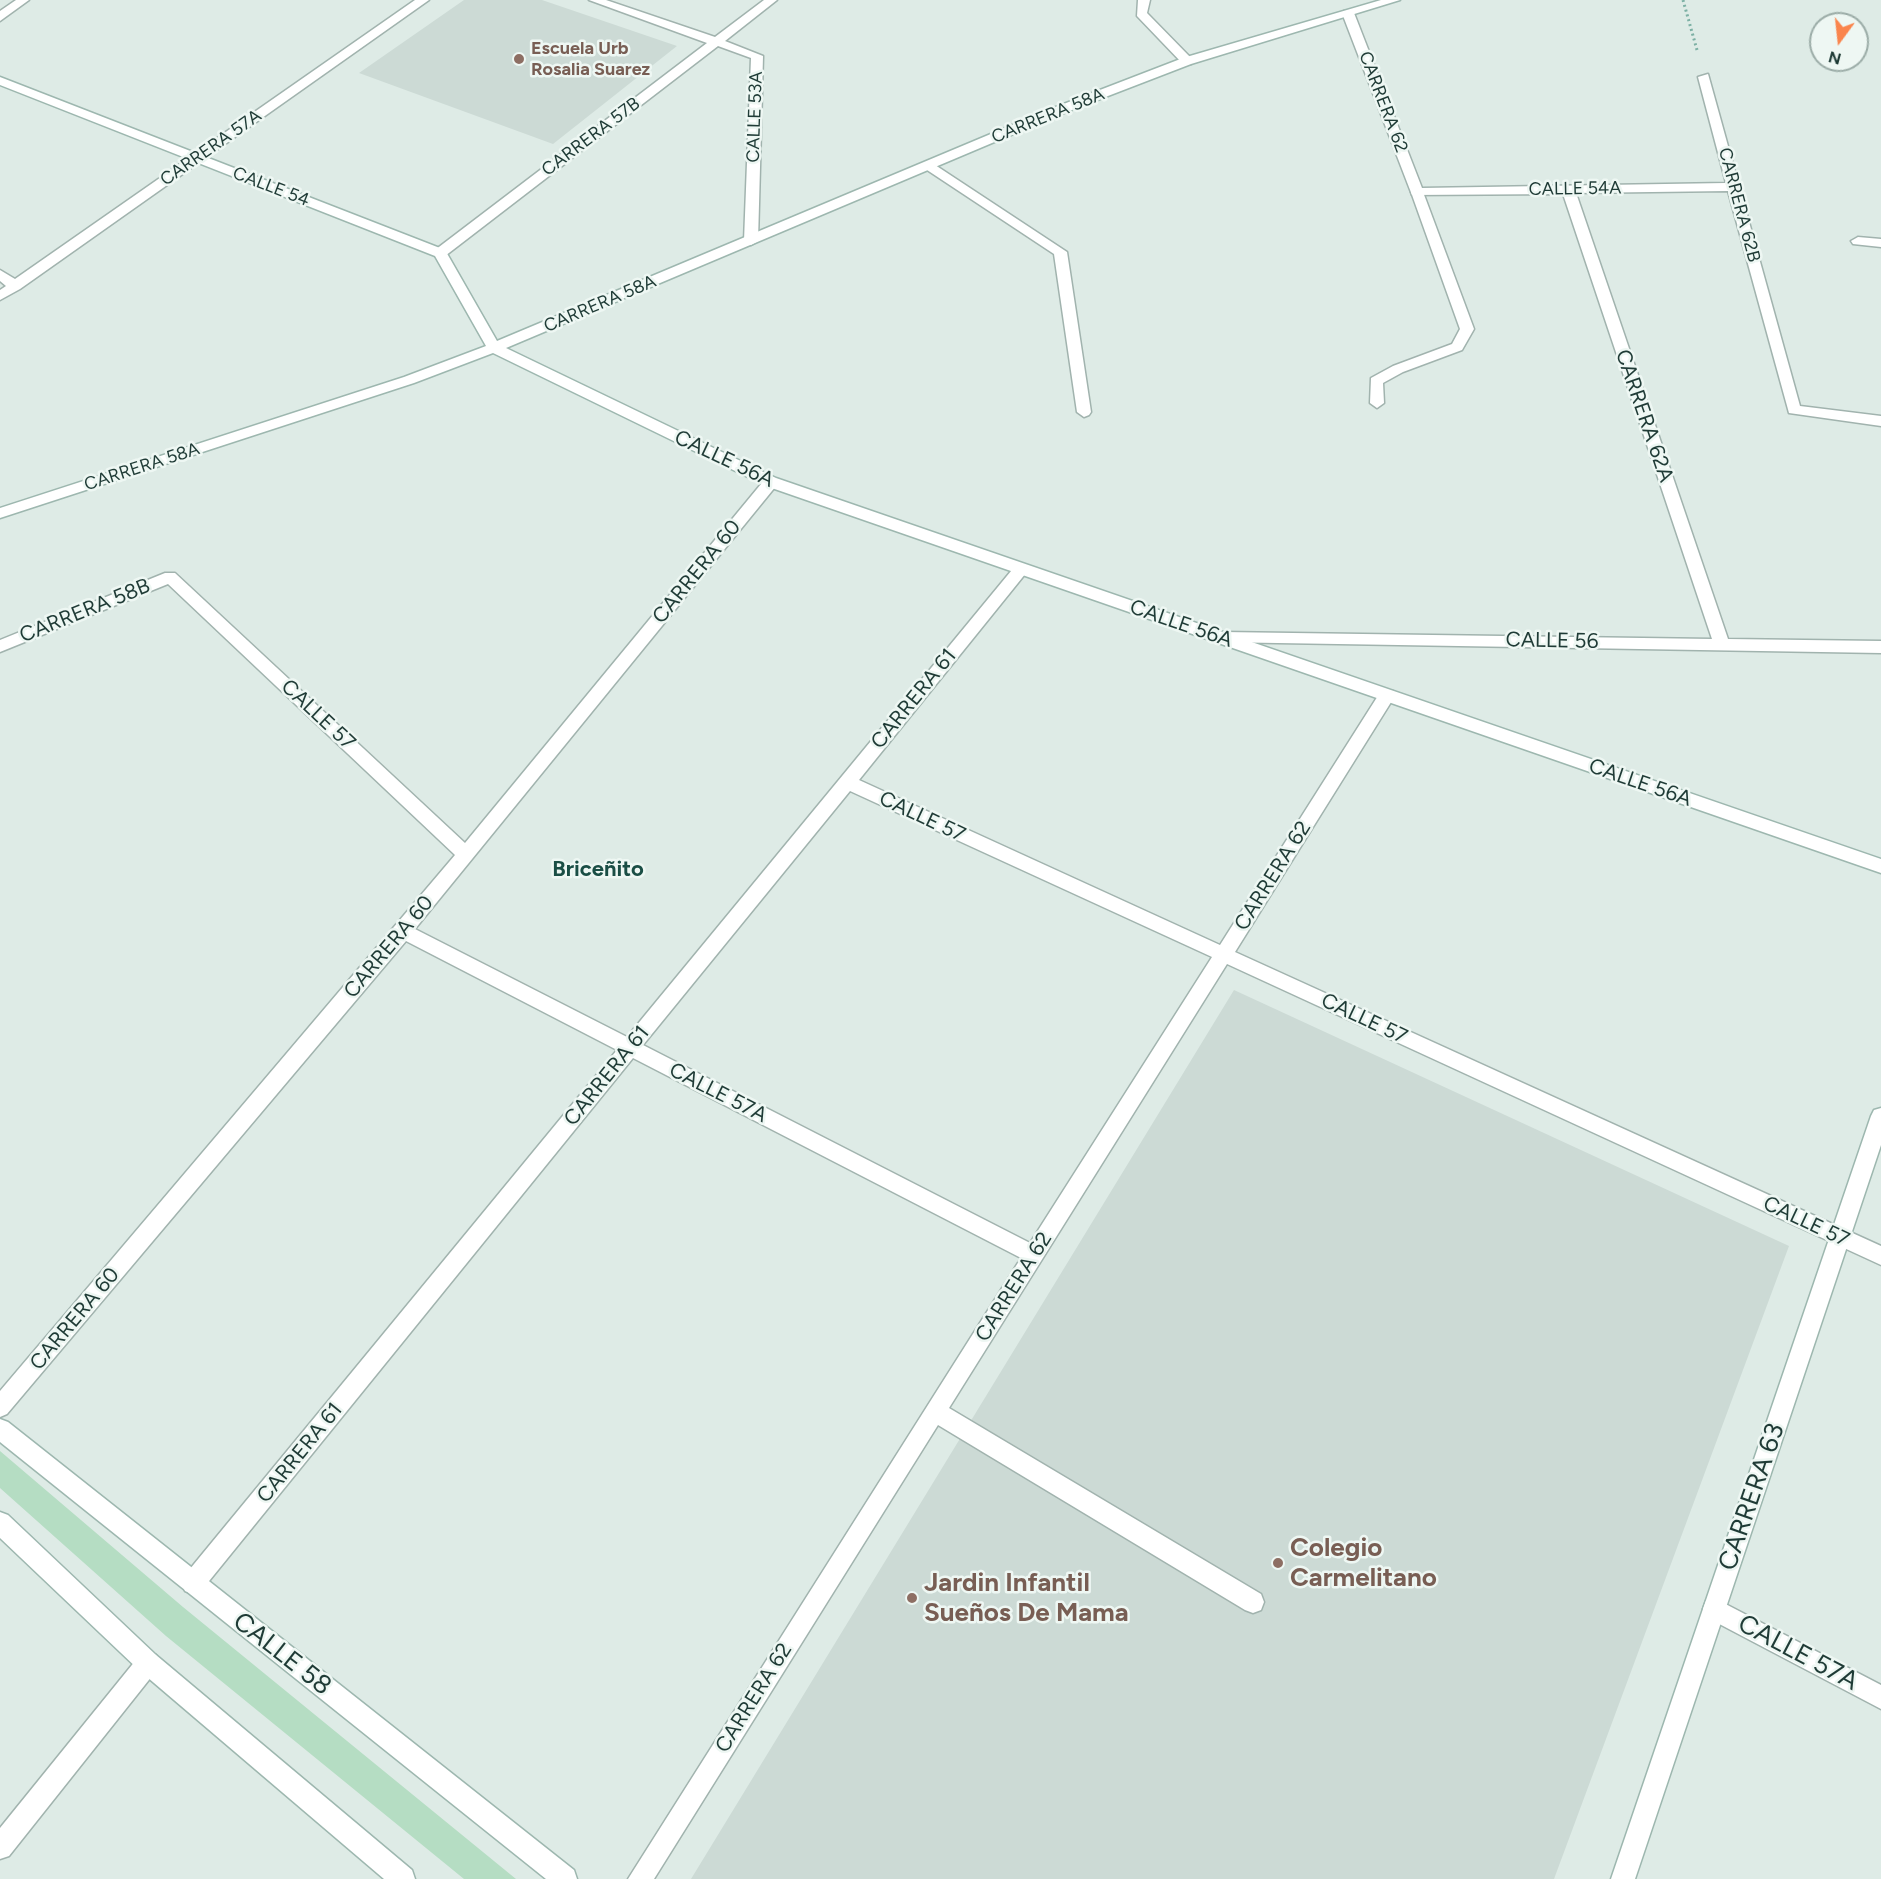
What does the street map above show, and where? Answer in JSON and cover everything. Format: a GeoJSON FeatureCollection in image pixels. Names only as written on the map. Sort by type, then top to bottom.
{"type":"FeatureCollection","features":[{"type":"Feature","properties":{"kind":"street"},"geometry":{"type":"LineString","coordinates":[[0,17],[23,0]]}},
{"type":"Feature","properties":{"kind":"street","name":"CARRERA 57A"},"geometry":{"type":"LineString","coordinates":[[0,296],[423,0]]}},
{"type":"Feature","properties":{"kind":"street","name":"CALLE 53A"},"geometry":{"type":"LineString","coordinates":[[595,0],[757,56],[751,241]]}},
{"type":"Feature","properties":{"kind":"street","name":"CARRERA 57B"},"geometry":{"type":"LineString","coordinates":[[440,253],[771,0]]}},
{"type":"Feature","properties":{"kind":"street"},"geometry":{"type":"LineString","coordinates":[[1144,0],[1141,14],[1187,62]]}},
{"type":"Feature","properties":{"kind":"street","name":"CARRERA 58A"},"geometry":{"type":"LineString","coordinates":[[0,513],[355,399],[494,348],[1052,113],[1187,62],[1394,0]]}},
{"type":"Feature","properties":{"kind":"street","name":"CARRERA 62"},"geometry":{"type":"LineString","coordinates":[[1348,13],[1467,329],[1457,347],[1398,369],[1376,381],[1377,403]]}},
{"type":"Feature","properties":{"kind":"street","name":"CARRERA 62B"},"geometry":{"type":"LineString","coordinates":[[1704,77],[1794,410],[1881,421]]}},
{"type":"Feature","properties":{"kind":"street","name":"CALLE 54"},"geometry":{"type":"LineString","coordinates":[[0,81],[440,253]]}},
{"type":"Feature","properties":{"kind":"street"},"geometry":{"type":"LineString","coordinates":[[929,165],[1060,252],[1084,412]]}},
{"type":"Feature","properties":{"kind":"street","name":"CALLE 54A"},"geometry":{"type":"LineString","coordinates":[[1417,192],[1734,187]]}},
{"type":"Feature","properties":{"kind":"street","name":"CARRERA 62A"},"geometry":{"type":"LineString","coordinates":[[1568,189],[1721,643]]}},
{"type":"Feature","properties":{"kind":"street"},"geometry":{"type":"LineString","coordinates":[[1858,241],[1881,243]]}},
{"type":"Feature","properties":{"kind":"street"},"geometry":{"type":"LineString","coordinates":[[440,253],[494,348]]}},
{"type":"Feature","properties":{"kind":"street"},"geometry":{"type":"LineString","coordinates":[[0,274],[15,286]]}},
{"type":"Feature","properties":{"kind":"street","name":"CALLE 56A"},"geometry":{"type":"LineString","coordinates":[[494,348],[771,482],[1881,866]]}},
{"type":"Feature","properties":{"kind":"street","name":"CARRERA 60"},"geometry":{"type":"LineString","coordinates":[[0,1407],[403,931],[771,482]]}},
{"type":"Feature","properties":{"kind":"street","name":"CARRERA 61"},"geometry":{"type":"LineString","coordinates":[[193,1583],[1021,569]]}},
{"type":"Feature","properties":{"kind":"street","name":"CALLE 57"},"geometry":{"type":"LineString","coordinates":[[170,577],[466,854]]}},
{"type":"Feature","properties":{"kind":"street","name":"CARRERA 58B"},"geometry":{"type":"LineString","coordinates":[[0,646],[170,577]]}},
{"type":"Feature","properties":{"kind":"street","name":"CALLE 56"},"geometry":{"type":"LineString","coordinates":[[1223,638],[1881,646]]}},
{"type":"Feature","properties":{"kind":"street","name":"CARRERA 62"},"geometry":{"type":"LineString","coordinates":[[640,1879],[1387,695]]}},
{"type":"Feature","properties":{"kind":"street","name":"CALLE 57"},"geometry":{"type":"LineString","coordinates":[[847,782],[1881,1257]]}},
{"type":"Feature","properties":{"kind":"street","name":"CALLE 57A"},"geometry":{"type":"LineString","coordinates":[[403,931],[1034,1255]]}},
{"type":"Feature","properties":{"kind":"street","name":"CARRERA 63"},"geometry":{"type":"LineString","coordinates":[[1623,1879],[1881,1116]]}},
{"type":"Feature","properties":{"kind":"street"},"geometry":{"type":"LineString","coordinates":[[935,1412],[1253,1602]]}},
{"type":"Feature","properties":{"kind":"street","name":"CALLE 58"},"geometry":{"type":"LineString","coordinates":[[0,1429],[565,1879]]}},
{"type":"Feature","properties":{"kind":"street"},"geometry":{"type":"LineString","coordinates":[[0,1523],[148,1663],[403,1879]]}},
{"type":"Feature","properties":{"kind":"street","name":"CALLE 57A"},"geometry":{"type":"LineString","coordinates":[[1714,1609],[1881,1696]]}},
{"type":"Feature","properties":{"kind":"street"},"geometry":{"type":"LineString","coordinates":[[0,1847],[148,1663]]}},
{"type":"Feature","properties":{"kind":"path"},"geometry":{"type":"LineString","coordinates":[[1683,0],[1704,77]]}},
{"type":"Feature","properties":{"kind":"shaded area","name":"Escuela Urb Rosalia Suarez"},"geometry":{"type":"Polygon","coordinates":[[[464,0],[542,0],[677,46],[553,144],[359,73],[464,0]]]}},
{"type":"Feature","properties":{"kind":"shaded area","name":"Colegio Carmelitano"},"geometry":{"type":"Polygon","coordinates":[[[1234,990],[1789,1246],[1554,1879],[691,1879],[1234,990]]]}},
{"type":"Feature","properties":{"kind":"green space"},"geometry":{"type":"Polygon","coordinates":[[[0,1451],[183,1607],[516,1879],[464,1879],[166,1636],[0,1488],[0,1451]]]}},
{"type":"Feature","properties":{"kind":"place","name":"Escuela Urb Rosalia Suarez"},"geometry":{"type":"Point","coordinates":[519,59]}},
{"type":"Feature","properties":{"kind":"place","name":"Colegio Carmelitano"},"geometry":{"type":"Point","coordinates":[1278,1563]}},
{"type":"Feature","properties":{"kind":"place","name":"Jardin Infantil Sueños De Mama"},"geometry":{"type":"Point","coordinates":[912,1598]}},
{"type":"Feature","properties":{"kind":"district","name":"Briceñito"},"geometry":{"type":"Point","coordinates":[598,870]}}]}
